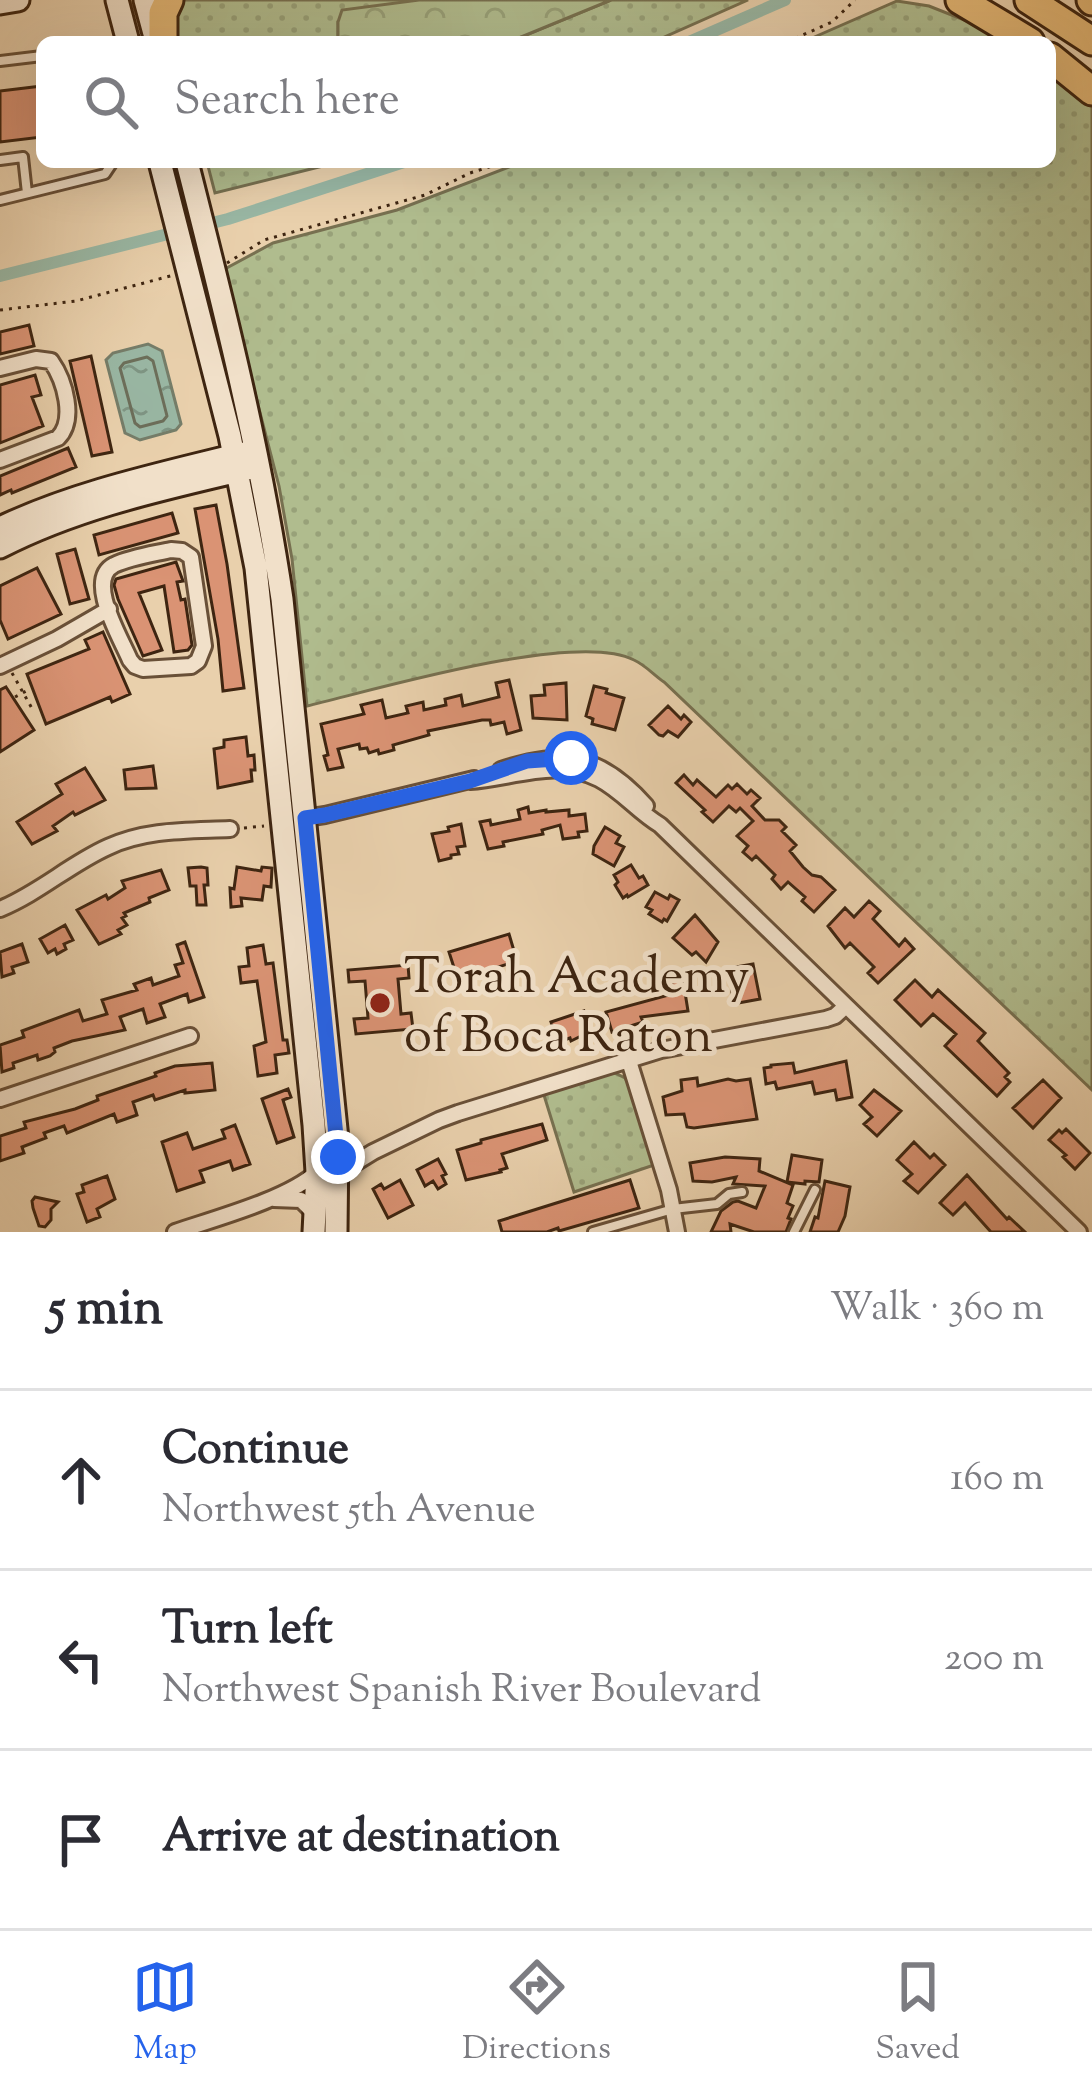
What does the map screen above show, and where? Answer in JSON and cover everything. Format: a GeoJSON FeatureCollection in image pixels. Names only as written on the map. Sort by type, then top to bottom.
{"type":"FeatureCollection","features":[{"type":"Feature","properties":{"kind":"highway"},"geometry":{"type":"LineString","coordinates":[[160,36],[169,0]]}},
{"type":"Feature","properties":{"kind":"highway"},"geometry":{"type":"LineString","coordinates":[[961,0],[1020,36]]}},
{"type":"Feature","properties":{"kind":"highway"},"geometry":{"type":"LineString","coordinates":[[1028,0],[1092,41]]}},
{"type":"Feature","properties":{"kind":"highway"},"geometry":{"type":"LineString","coordinates":[[1056,62],[1092,91]]}},
{"type":"Feature","properties":{"kind":"main road"},"geometry":{"type":"LineString","coordinates":[[0,3],[18,0]]}},
{"type":"Feature","properties":{"kind":"main road"},"geometry":{"type":"LineString","coordinates":[[117,0],[126,36]]}},
{"type":"Feature","properties":{"kind":"main road"},"geometry":{"type":"LineString","coordinates":[[145,0],[157,36]]}},
{"type":"Feature","properties":{"kind":"main road"},"geometry":{"type":"LineString","coordinates":[[162,168],[180,265],[247,461],[282,598],[295,821],[337,1139],[314,1223]]}},
{"type":"Feature","properties":{"kind":"main road"},"geometry":{"type":"LineString","coordinates":[[188,168],[217,256],[247,461],[271,696],[286,747],[293,802],[336,1232]]}},
{"type":"Feature","properties":{"kind":"main road"},"geometry":{"type":"LineString","coordinates":[[0,528],[74,497],[137,478],[247,461]]}},
{"type":"Feature","properties":{"kind":"main road"},"geometry":{"type":"LineString","coordinates":[[0,547],[102,505],[247,461]]}},
{"type":"Feature","properties":{"kind":"street"},"geometry":{"type":"LineString","coordinates":[[0,368],[36,359],[51,362],[59,374],[69,417],[58,438],[0,460]]}},
{"type":"Feature","properties":{"kind":"street"},"geometry":{"type":"LineString","coordinates":[[170,550],[182,551],[191,557],[196,579],[202,654],[191,666],[135,666],[109,609],[102,594],[103,574],[109,568],[170,550]]}},
{"type":"Feature","properties":{"kind":"street"},"geometry":{"type":"LineString","coordinates":[[4,662],[44,646],[109,609]]}},
{"type":"Feature","properties":{"kind":"street"},"geometry":{"type":"LineString","coordinates":[[295,821],[470,781],[549,769],[578,771],[601,780],[660,825],[1078,1232]]}},
{"type":"Feature","properties":{"kind":"street"},"geometry":{"type":"LineString","coordinates":[[0,909],[126,840],[230,829]]}},
{"type":"Feature","properties":{"kind":"street"},"geometry":{"type":"LineString","coordinates":[[175,1232],[268,1199],[439,1120],[661,1051],[826,1019],[846,1006]]}},
{"type":"Feature","properties":{"kind":"street"},"geometry":{"type":"LineString","coordinates":[[0,1100],[190,1036]]}},
{"type":"Feature","properties":{"kind":"street"},"geometry":{"type":"LineString","coordinates":[[628,1060],[674,1209],[676,1232]]}},
{"type":"Feature","properties":{"kind":"street"},"geometry":{"type":"LineString","coordinates":[[337,1139],[356,1150],[373,1152]]}},
{"type":"Feature","properties":{"kind":"street"},"geometry":{"type":"LineString","coordinates":[[268,1199],[301,1200],[314,1223]]}},
{"type":"Feature","properties":{"kind":"lane"},"geometry":{"type":"LineString","coordinates":[[0,61],[36,57]]}},
{"type":"Feature","properties":{"kind":"lane"},"geometry":{"type":"LineString","coordinates":[[0,160],[23,157],[27,193]]}},
{"type":"Feature","properties":{"kind":"lane"},"geometry":{"type":"LineString","coordinates":[[0,200],[105,174],[109,168]]}},
{"type":"Feature","properties":{"kind":"lane"},"geometry":{"type":"LineString","coordinates":[[794,1232],[815,1190]]}},
{"type":"Feature","properties":{"kind":"lane"},"geometry":{"type":"LineString","coordinates":[[593,1232],[674,1209],[717,1204],[729,1194],[742,1192]]}},
{"type":"Feature","properties":{"kind":"path"},"geometry":{"type":"LineString","coordinates":[[800,36],[832,22],[855,0]]}},
{"type":"Feature","properties":{"kind":"path"},"geometry":{"type":"LineString","coordinates":[[217,256],[425,195],[486,168]]}},
{"type":"Feature","properties":{"kind":"path"},"geometry":{"type":"LineString","coordinates":[[0,310],[76,301],[180,265]]}},
{"type":"Feature","properties":{"kind":"path"},"geometry":{"type":"LineString","coordinates":[[4,662],[34,712]]}},
{"type":"Feature","properties":{"kind":"path"},"geometry":{"type":"LineString","coordinates":[[15,697],[30,689]]}},
{"type":"Feature","properties":{"kind":"path"},"geometry":{"type":"LineString","coordinates":[[230,829],[295,821]]}},
{"type":"Feature","properties":{"kind":"green space"},"geometry":{"type":"Polygon","coordinates":[[[180,0],[419,0],[338,22],[338,36],[176,36],[180,0]]]}},
{"type":"Feature","properties":{"kind":"green space"},"geometry":{"type":"Polygon","coordinates":[[[419,0],[611,0],[524,36],[338,36],[342,10],[419,0]]]}},
{"type":"Feature","properties":{"kind":"green space"},"geometry":{"type":"Polygon","coordinates":[[[611,0],[748,0],[667,36],[524,36],[611,0]]]}},
{"type":"Feature","properties":{"kind":"green space"},"geometry":{"type":"Polygon","coordinates":[[[897,1],[929,6],[1005,36],[817,36],[897,1]]]}},
{"type":"Feature","properties":{"kind":"green space"},"geometry":{"type":"Polygon","coordinates":[[[1056,75],[1092,104],[1092,1090],[664,682],[634,660],[606,653],[523,657],[307,706],[292,559],[279,486],[223,270],[273,243],[397,210],[506,168],[1056,168],[1056,75]]]}},
{"type":"Feature","properties":{"kind":"green space"},"geometry":{"type":"Polygon","coordinates":[[[209,168],[315,168],[215,193],[209,168]]]}},
{"type":"Feature","properties":{"kind":"green space"},"geometry":{"type":"Polygon","coordinates":[[[615,1073],[628,1083],[654,1165],[574,1192],[543,1092],[615,1073]]]}},
{"type":"Feature","properties":{"kind":"water"},"geometry":{"type":"Polygon","coordinates":[[[148,344],[162,351],[181,424],[176,430],[140,440],[125,433],[106,360],[113,353],[148,344]]]}},
{"type":"Feature","properties":{"kind":"building"},"geometry":{"type":"Polygon","coordinates":[[[36,87],[36,138],[0,142],[0,91],[36,87]]]}},
{"type":"Feature","properties":{"kind":"building"},"geometry":{"type":"Polygon","coordinates":[[[29,325],[34,346],[0,354],[0,332],[29,325]]]}},
{"type":"Feature","properties":{"kind":"building"},"geometry":{"type":"Polygon","coordinates":[[[91,356],[112,452],[92,456],[70,361],[91,356]]]}},
{"type":"Feature","properties":{"kind":"building"},"geometry":{"type":"Polygon","coordinates":[[[35,375],[41,395],[32,397],[43,426],[0,443],[0,385],[35,375]]]}},
{"type":"Feature","properties":{"kind":"building"},"geometry":{"type":"Polygon","coordinates":[[[68,448],[76,467],[0,495],[0,476],[68,448]]]}},
{"type":"Feature","properties":{"kind":"building"},"geometry":{"type":"Polygon","coordinates":[[[216,505],[244,688],[223,691],[195,509],[216,505]]]}},
{"type":"Feature","properties":{"kind":"building"},"geometry":{"type":"Polygon","coordinates":[[[172,513],[178,533],[99,555],[94,535],[172,513]]]}},
{"type":"Feature","properties":{"kind":"building"},"geometry":{"type":"Polygon","coordinates":[[[75,549],[89,599],[70,604],[57,554],[75,549]]]}},
{"type":"Feature","properties":{"kind":"building"},"geometry":{"type":"Polygon","coordinates":[[[176,562],[192,645],[174,652],[164,586],[139,593],[162,650],[143,656],[118,599],[116,579],[176,562]]]}},
{"type":"Feature","properties":{"kind":"building"},"geometry":{"type":"Polygon","coordinates":[[[37,568],[61,614],[8,639],[0,620],[0,586],[37,568]]]}},
{"type":"Feature","properties":{"kind":"building"},"geometry":{"type":"Polygon","coordinates":[[[103,632],[130,694],[112,702],[110,697],[46,724],[27,674],[89,649],[85,640],[103,632]]]}},
{"type":"Feature","properties":{"kind":"building"},"geometry":{"type":"Polygon","coordinates":[[[509,680],[521,730],[507,734],[504,722],[491,725],[490,720],[482,720],[428,731],[429,735],[379,754],[378,750],[360,749],[359,744],[338,749],[343,767],[328,770],[321,724],[364,714],[361,705],[382,700],[386,718],[408,713],[406,706],[423,702],[424,710],[446,705],[445,699],[461,695],[463,706],[499,697],[496,683],[509,680]]]}},
{"type":"Feature","properties":{"kind":"building"},"geometry":{"type":"Polygon","coordinates":[[[566,683],[567,720],[533,718],[531,696],[545,695],[544,685],[566,683]]]}},
{"type":"Feature","properties":{"kind":"building"},"geometry":{"type":"Polygon","coordinates":[[[594,686],[624,698],[615,730],[592,724],[593,719],[586,716],[594,686]]]}},
{"type":"Feature","properties":{"kind":"building"},"geometry":{"type":"Polygon","coordinates":[[[6,687],[34,730],[0,752],[0,690],[6,687]]]}},
{"type":"Feature","properties":{"kind":"building"},"geometry":{"type":"Polygon","coordinates":[[[668,706],[691,722],[678,737],[668,731],[659,735],[649,725],[668,706]]]}},
{"type":"Feature","properties":{"kind":"building"},"geometry":{"type":"Polygon","coordinates":[[[246,737],[248,756],[254,755],[252,781],[218,788],[214,749],[224,747],[224,740],[246,737]]]}},
{"type":"Feature","properties":{"kind":"building"},"geometry":{"type":"Polygon","coordinates":[[[153,766],[156,788],[126,789],[124,770],[153,766]]]}},
{"type":"Feature","properties":{"kind":"building"},"geometry":{"type":"Polygon","coordinates":[[[85,768],[105,800],[73,812],[53,826],[57,831],[32,844],[17,822],[62,794],[56,784],[85,768]]]}},
{"type":"Feature","properties":{"kind":"building"},"geometry":{"type":"Polygon","coordinates":[[[684,775],[716,797],[728,785],[732,789],[737,784],[747,794],[751,790],[760,798],[752,806],[765,820],[779,820],[786,827],[782,831],[796,845],[790,851],[803,867],[835,890],[814,912],[788,882],[781,889],[772,879],[775,875],[756,856],[752,860],[743,852],[748,846],[737,836],[753,821],[740,808],[736,812],[729,806],[713,822],[676,783],[684,775]]]}},
{"type":"Feature","properties":{"kind":"building"},"geometry":{"type":"Polygon","coordinates":[[[528,807],[529,813],[569,810],[569,816],[585,814],[587,831],[563,839],[560,825],[488,849],[480,822],[490,820],[491,825],[520,819],[518,810],[528,807]]]}},
{"type":"Feature","properties":{"kind":"building"},"geometry":{"type":"Polygon","coordinates":[[[461,824],[465,846],[457,847],[459,854],[439,861],[432,834],[461,824]]]}},
{"type":"Feature","properties":{"kind":"building"},"geometry":{"type":"Polygon","coordinates":[[[605,827],[620,836],[616,843],[624,847],[614,866],[593,854],[605,827]]]}},
{"type":"Feature","properties":{"kind":"building"},"geometry":{"type":"Polygon","coordinates":[[[631,865],[648,885],[623,898],[614,875],[631,865]]]}},
{"type":"Feature","properties":{"kind":"building"},"geometry":{"type":"Polygon","coordinates":[[[237,867],[272,868],[271,887],[264,886],[262,900],[241,898],[242,906],[231,907],[230,888],[234,889],[237,867]]]}},
{"type":"Feature","properties":{"kind":"building"},"geometry":{"type":"Polygon","coordinates":[[[188,868],[207,868],[206,905],[197,905],[196,886],[190,886],[188,868]]]}},
{"type":"Feature","properties":{"kind":"building"},"geometry":{"type":"Polygon","coordinates":[[[161,870],[169,890],[124,913],[127,925],[118,930],[121,934],[99,944],[77,910],[106,895],[108,899],[125,888],[122,881],[161,870]]]}},
{"type":"Feature","properties":{"kind":"building"},"geometry":{"type":"Polygon","coordinates":[[[655,892],[679,900],[667,921],[649,914],[652,910],[646,907],[655,892]]]}},
{"type":"Feature","properties":{"kind":"building"},"geometry":{"type":"Polygon","coordinates":[[[869,901],[880,911],[873,919],[899,946],[905,939],[914,949],[878,983],[868,973],[874,967],[850,943],[845,948],[828,926],[845,908],[854,917],[869,901]]]}},
{"type":"Feature","properties":{"kind":"building"},"geometry":{"type":"Polygon","coordinates":[[[695,915],[718,942],[706,962],[673,938],[695,915]]]}},
{"type":"Feature","properties":{"kind":"building"},"geometry":{"type":"Polygon","coordinates":[[[65,925],[73,940],[57,954],[55,949],[48,953],[40,939],[65,925]]]}},
{"type":"Feature","properties":{"kind":"building"},"geometry":{"type":"Polygon","coordinates":[[[509,934],[517,961],[458,980],[449,952],[509,934]]]}},
{"type":"Feature","properties":{"kind":"building"},"geometry":{"type":"Polygon","coordinates":[[[185,942],[204,997],[189,1002],[187,994],[160,1004],[165,1017],[147,1023],[143,1009],[120,1017],[125,1030],[72,1041],[54,1048],[50,1056],[13,1063],[14,1068],[2,1072],[0,1045],[24,1037],[22,1031],[79,1010],[83,1021],[107,1014],[102,1000],[137,990],[134,984],[151,978],[153,985],[179,976],[175,965],[183,963],[177,945],[185,942]]]}},
{"type":"Feature","properties":{"kind":"building"},"geometry":{"type":"Polygon","coordinates":[[[22,944],[28,962],[12,967],[14,973],[2,977],[0,952],[22,944]]]}},
{"type":"Feature","properties":{"kind":"building"},"geometry":{"type":"Polygon","coordinates":[[[263,945],[266,964],[273,963],[283,1040],[287,1040],[289,1053],[275,1055],[277,1073],[258,1076],[254,1046],[266,1042],[257,981],[241,983],[239,967],[249,966],[247,948],[263,945]]]}},
{"type":"Feature","properties":{"kind":"building"},"geometry":{"type":"Polygon","coordinates":[[[753,964],[760,999],[733,1004],[730,968],[753,964]]]}},
{"type":"Feature","properties":{"kind":"building"},"geometry":{"type":"Polygon","coordinates":[[[408,965],[409,978],[398,979],[401,1014],[411,1013],[413,1029],[356,1034],[354,1019],[368,1018],[365,981],[349,982],[348,970],[408,965]]]}},
{"type":"Feature","properties":{"kind":"building"},"geometry":{"type":"Polygon","coordinates":[[[683,980],[688,1011],[641,1017],[643,1022],[612,1032],[606,1012],[669,995],[667,983],[683,980]]]}},
{"type":"Feature","properties":{"kind":"building"},"geometry":{"type":"Polygon","coordinates":[[[915,980],[932,997],[938,990],[985,1033],[978,1041],[1009,1073],[1005,1077],[1010,1082],[997,1096],[945,1046],[956,1034],[933,1014],[921,1026],[895,1000],[915,980]]]}},
{"type":"Feature","properties":{"kind":"building"},"geometry":{"type":"Polygon","coordinates":[[[584,1011],[591,1031],[558,1042],[551,1022],[584,1011]]]}},
{"type":"Feature","properties":{"kind":"building"},"geometry":{"type":"Polygon","coordinates":[[[846,1061],[852,1097],[837,1100],[835,1090],[815,1094],[812,1082],[777,1089],[775,1082],[766,1084],[764,1068],[771,1065],[793,1063],[795,1073],[846,1061]]]}},
{"type":"Feature","properties":{"kind":"building"},"geometry":{"type":"Polygon","coordinates":[[[212,1063],[215,1090],[185,1090],[155,1100],[153,1095],[133,1102],[137,1115],[117,1122],[114,1114],[67,1133],[64,1126],[22,1147],[24,1153],[0,1161],[0,1136],[26,1128],[24,1122],[75,1109],[175,1066],[212,1063]]]}},
{"type":"Feature","properties":{"kind":"building"},"geometry":{"type":"Polygon","coordinates":[[[697,1078],[698,1086],[750,1079],[757,1119],[694,1128],[687,1127],[684,1114],[666,1115],[663,1097],[682,1091],[681,1080],[697,1078]]]}},
{"type":"Feature","properties":{"kind":"building"},"geometry":{"type":"Polygon","coordinates":[[[1043,1080],[1061,1098],[1033,1128],[1013,1108],[1043,1080]]]}},
{"type":"Feature","properties":{"kind":"building"},"geometry":{"type":"Polygon","coordinates":[[[288,1089],[291,1097],[283,1100],[294,1137],[277,1143],[262,1099],[288,1089]]]}},
{"type":"Feature","properties":{"kind":"building"},"geometry":{"type":"Polygon","coordinates":[[[874,1090],[901,1111],[877,1136],[864,1124],[872,1117],[860,1105],[874,1090]]]}},
{"type":"Feature","properties":{"kind":"building"},"geometry":{"type":"Polygon","coordinates":[[[542,1124],[547,1140],[502,1154],[507,1168],[501,1172],[466,1180],[457,1150],[542,1124]]]}},
{"type":"Feature","properties":{"kind":"building"},"geometry":{"type":"Polygon","coordinates":[[[235,1125],[250,1164],[233,1170],[230,1161],[200,1171],[204,1182],[177,1191],[162,1142],[187,1133],[193,1149],[225,1138],[222,1130],[235,1125]]]}},
{"type":"Feature","properties":{"kind":"building"},"geometry":{"type":"Polygon","coordinates":[[[1066,1129],[1090,1153],[1075,1169],[1049,1140],[1066,1129]]]}},
{"type":"Feature","properties":{"kind":"building"},"geometry":{"type":"Polygon","coordinates":[[[914,1142],[945,1165],[918,1193],[904,1181],[912,1174],[897,1160],[914,1142]]]}},
{"type":"Feature","properties":{"kind":"building"},"geometry":{"type":"Polygon","coordinates":[[[792,1155],[822,1160],[819,1182],[787,1182],[792,1155]]]}},
{"type":"Feature","properties":{"kind":"building"},"geometry":{"type":"Polygon","coordinates":[[[725,1157],[760,1159],[759,1171],[793,1185],[786,1232],[754,1232],[730,1224],[731,1232],[711,1232],[721,1211],[733,1202],[756,1208],[765,1186],[733,1184],[736,1177],[693,1181],[690,1163],[725,1157]]]}},
{"type":"Feature","properties":{"kind":"building"},"geometry":{"type":"Polygon","coordinates":[[[438,1159],[446,1184],[438,1189],[433,1181],[425,1186],[417,1170],[438,1159]]]}},
{"type":"Feature","properties":{"kind":"building"},"geometry":{"type":"Polygon","coordinates":[[[967,1175],[1025,1232],[991,1232],[965,1203],[953,1215],[940,1203],[967,1175]]]}},
{"type":"Feature","properties":{"kind":"building"},"geometry":{"type":"Polygon","coordinates":[[[107,1176],[115,1199],[97,1209],[100,1217],[87,1222],[77,1194],[84,1192],[82,1185],[107,1176]]]}},
{"type":"Feature","properties":{"kind":"building"},"geometry":{"type":"Polygon","coordinates":[[[400,1180],[413,1205],[388,1218],[373,1189],[400,1180]]]}},
{"type":"Feature","properties":{"kind":"building"},"geometry":{"type":"Polygon","coordinates":[[[630,1180],[639,1208],[559,1231],[502,1232],[499,1221],[630,1180]]]}},
{"type":"Feature","properties":{"kind":"building"},"geometry":{"type":"Polygon","coordinates":[[[825,1181],[850,1187],[845,1216],[838,1232],[810,1232],[818,1218],[825,1181]]]}},
{"type":"Feature","properties":{"kind":"building"},"geometry":{"type":"Polygon","coordinates":[[[35,1197],[58,1202],[45,1227],[39,1226],[33,1208],[35,1197]]]}},
{"type":"Feature","properties":{"kind":"waterway"},"geometry":{"type":"LineString","coordinates":[[703,36],[785,0]]}},
{"type":"Feature","properties":{"kind":"waterway"},"geometry":{"type":"LineString","coordinates":[[0,276],[228,219],[385,168]]}},
{"type":"Feature","properties":{"kind":"place","name":"Torah Academy of Boca Raton"},"geometry":{"type":"Point","coordinates":[380,1003]}},
{"type":"Feature","properties":{"kind":"route"},"geometry":{"type":"LineString","coordinates":[[338,1157],[305,818],[470,781],[527,761],[571,758]]}}]}
